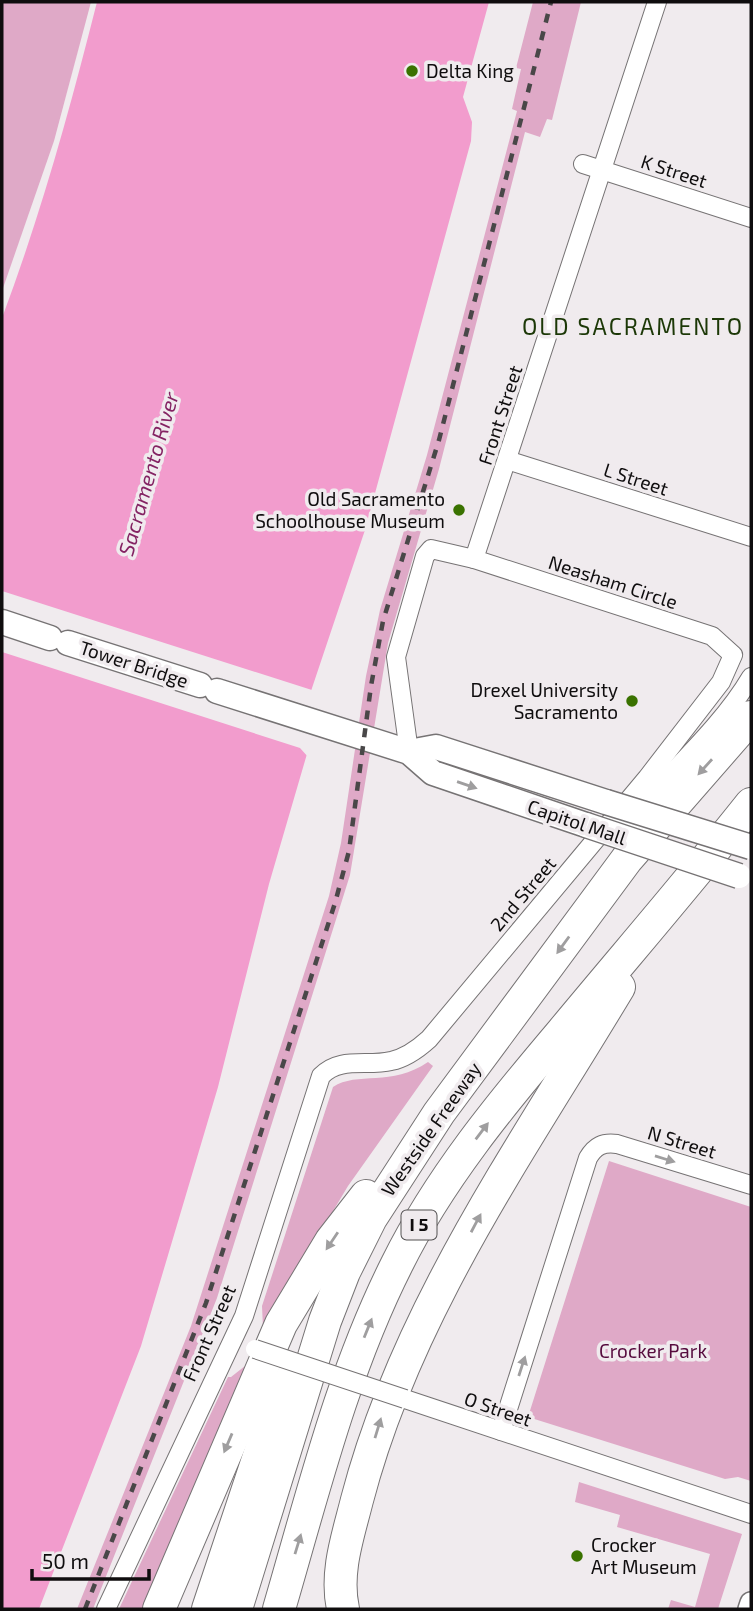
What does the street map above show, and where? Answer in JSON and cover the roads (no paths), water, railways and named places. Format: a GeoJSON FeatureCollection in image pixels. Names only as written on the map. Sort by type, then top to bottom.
{"type":"FeatureCollection","features":[{"type":"Feature","properties":{"kind":"highway","name":"Westside Freeway"},"geometry":{"type":"LineString","coordinates":[[236,1609],[325,1321],[344,1272],[371,1218],[439,1113],[626,859],[751,717]]}},
{"type":"Feature","properties":{"kind":"highway","name":"I 5"},"geometry":{"type":"LineString","coordinates":[[279,1609],[341,1399],[397,1263],[437,1195],[516,1085],[751,805]]}},
{"type":"Feature","properties":{"kind":"highway"},"geometry":{"type":"LineString","coordinates":[[343,1609],[341,1564],[356,1504],[383,1412],[416,1335],[483,1211],[670,902]]}},
{"type":"Feature","properties":{"kind":"highway"},"geometry":{"type":"LineString","coordinates":[[159,1609],[281,1324],[331,1241],[385,1171],[439,1113]]}},
{"type":"Feature","properties":{"kind":"highway"},"geometry":{"type":"LineString","coordinates":[[208,1609],[275,1409],[325,1321]]}},
{"type":"Feature","properties":{"kind":"main road","name":"Tower Bridge"},"geometry":{"type":"LineString","coordinates":[[2,622],[323,725]]}},
{"type":"Feature","properties":{"kind":"main road","name":"Capitol Mall"},"geometry":{"type":"LineString","coordinates":[[323,725],[409,752],[433,773],[745,878]]}},
{"type":"Feature","properties":{"kind":"main road","name":"Capitol Mall"},"geometry":{"type":"LineString","coordinates":[[409,752],[436,747],[751,847]]}},
{"type":"Feature","properties":{"kind":"street","name":"Front Street"},"geometry":{"type":"LineString","coordinates":[[474,559],[657,2]]}},
{"type":"Feature","properties":{"kind":"street","name":"K Street"},"geometry":{"type":"LineString","coordinates":[[583,164],[751,218]]}},
{"type":"Feature","properties":{"kind":"street","name":"L Street"},"geometry":{"type":"LineString","coordinates":[[507,460],[751,537]]}},
{"type":"Feature","properties":{"kind":"street"},"geometry":{"type":"LineString","coordinates":[[409,752],[396,657],[425,556],[431,549],[437,548],[474,559]]}},
{"type":"Feature","properties":{"kind":"street","name":"Neasham Circle"},"geometry":{"type":"LineString","coordinates":[[474,559],[712,636],[733,655]]}},
{"type":"Feature","properties":{"kind":"street","name":"2nd Street"},"geometry":{"type":"LineString","coordinates":[[330,1068],[344,1063],[390,1061],[407,1055],[429,1039],[647,778],[721,682],[733,655]]}},
{"type":"Feature","properties":{"kind":"street"},"geometry":{"type":"LineString","coordinates":[[617,835],[636,810],[712,728],[751,677]]}},
{"type":"Feature","properties":{"kind":"street","name":"Front Street"},"geometry":{"type":"LineString","coordinates":[[106,1609],[189,1427],[246,1311],[319,1080],[330,1068]]}},
{"type":"Feature","properties":{"kind":"street","name":"N Street"},"geometry":{"type":"LineString","coordinates":[[501,1431],[588,1158],[600,1144],[622,1145],[751,1185]]}},
{"type":"Feature","properties":{"kind":"street","name":"O Street"},"geometry":{"type":"LineString","coordinates":[[233,1341],[751,1514]]}},
{"type":"Feature","properties":{"kind":"street"},"geometry":{"type":"LineString","coordinates":[[749,1609],[751,1603]]}},
{"type":"Feature","properties":{"kind":"water","name":"Sacramento River"},"geometry":{"type":"Polygon","coordinates":[[[97,2],[489,2],[463,97],[472,122],[471,141],[365,530],[311,691],[309,747],[269,884],[218,1087],[141,1346],[39,1609],[2,1609],[2,318],[54,161],[97,2]]]}},
{"type":"Feature","properties":{"kind":"railway"},"geometry":{"type":"LineString","coordinates":[[85,1609],[206,1303],[335,903],[349,851],[371,686],[383,621],[439,440],[551,2]]}},
{"type":"Feature","properties":{"kind":"place","name":"Delta King"},"geometry":{"type":"Point","coordinates":[412,71]}},
{"type":"Feature","properties":{"kind":"place","name":"Old Sacramento Schoolhouse Museum"},"geometry":{"type":"Point","coordinates":[459,510]}},
{"type":"Feature","properties":{"kind":"place","name":"Drexel University Sacramento"},"geometry":{"type":"Point","coordinates":[632,701]}},
{"type":"Feature","properties":{"kind":"place","name":"Crocker Art Museum"},"geometry":{"type":"Point","coordinates":[577,1556]}},
{"type":"Feature","properties":{"kind":"district","name":"OLD SACRAMENTO"},"geometry":{"type":"Point","coordinates":[633,327]}},
{"type":"Feature","properties":{"kind":"park label","name":"Crocker Park"},"geometry":{"type":"Point","coordinates":[653,1351]}}]}
